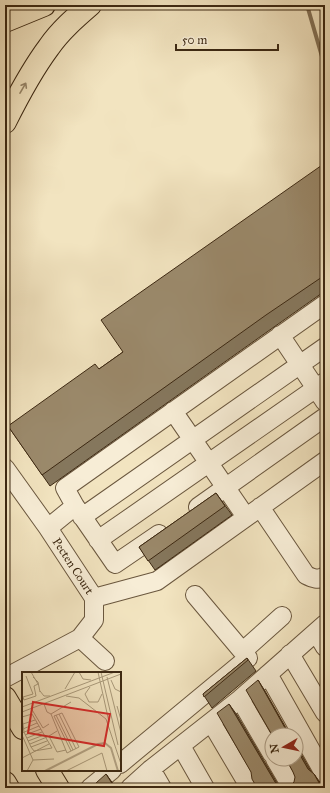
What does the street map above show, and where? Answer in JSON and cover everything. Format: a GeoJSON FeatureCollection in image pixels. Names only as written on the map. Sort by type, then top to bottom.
{"type":"FeatureCollection","features":[{"type":"Feature","properties":{"kind":"highway"},"geometry":{"type":"LineString","coordinates":[[5,21],[44,5]]}},
{"type":"Feature","properties":{"kind":"highway"},"geometry":{"type":"LineString","coordinates":[[5,122],[35,67],[49,47],[62,31],[90,5]]}},
{"type":"Feature","properties":{"kind":"highway"},"geometry":{"type":"LineString","coordinates":[[5,698],[22,726]]}},
{"type":"Feature","properties":{"kind":"highway"},"geometry":{"type":"LineString","coordinates":[[48,771],[58,788]]}},
{"type":"Feature","properties":{"kind":"highway"},"geometry":{"type":"LineString","coordinates":[[5,783],[8,788]]}},
{"type":"Feature","properties":{"kind":"street"},"geometry":{"type":"LineString","coordinates":[[325,304],[65,488],[78,511],[115,564],[325,417]]}},
{"type":"Feature","properties":{"kind":"street"},"geometry":{"type":"LineString","coordinates":[[98,540],[209,463],[322,391],[280,336]]}},
{"type":"Feature","properties":{"kind":"street"},"geometry":{"type":"LineString","coordinates":[[48,528],[78,511],[192,439],[325,347]]}},
{"type":"Feature","properties":{"kind":"street"},"geometry":{"type":"LineString","coordinates":[[173,411],[225,487],[253,512],[306,575],[314,579],[324,578]]}},
{"type":"Feature","properties":{"kind":"street"},"geometry":{"type":"LineString","coordinates":[[94,598],[157,581],[325,461]]}},
{"type":"Feature","properties":{"kind":"street","name":"Pecten Court"},"geometry":{"type":"LineString","coordinates":[[5,468],[48,528],[94,598],[94,620],[80,638],[5,678]]}},
{"type":"Feature","properties":{"kind":"street"},"geometry":{"type":"LineString","coordinates":[[121,763],[248,658],[195,595]]}},
{"type":"Feature","properties":{"kind":"street"},"geometry":{"type":"LineString","coordinates":[[243,651],[282,616]]}},
{"type":"Feature","properties":{"kind":"street"},"geometry":{"type":"LineString","coordinates":[[130,788],[151,769],[240,699],[290,654],[322,635]]}},
{"type":"Feature","properties":{"kind":"street"},"geometry":{"type":"LineString","coordinates":[[80,638],[105,661]]}},
{"type":"Feature","properties":{"kind":"street"},"geometry":{"type":"LineString","coordinates":[[290,654],[325,713]]}},
{"type":"Feature","properties":{"kind":"street"},"geometry":{"type":"LineString","coordinates":[[268,674],[325,775]]}},
{"type":"Feature","properties":{"kind":"street"},"geometry":{"type":"LineString","coordinates":[[240,699],[264,740]]}},
{"type":"Feature","properties":{"kind":"street"},"geometry":{"type":"LineString","coordinates":[[211,722],[250,788]]}},
{"type":"Feature","properties":{"kind":"street"},"geometry":{"type":"LineString","coordinates":[[181,746],[205,788]]}},
{"type":"Feature","properties":{"kind":"street"},"geometry":{"type":"LineString","coordinates":[[280,767],[292,788]]}},
{"type":"Feature","properties":{"kind":"street"},"geometry":{"type":"LineString","coordinates":[[151,769],[162,788]]}},
{"type":"Feature","properties":{"kind":"street"},"geometry":{"type":"LineString","coordinates":[[90,788],[111,771]]}},
{"type":"Feature","properties":{"kind":"building"},"geometry":{"type":"Polygon","coordinates":[[[325,163],[325,275],[266,315],[42,475],[8,426],[95,364],[99,369],[123,352],[101,320],[325,163]]]}},
{"type":"Feature","properties":{"kind":"building"},"geometry":{"type":"Polygon","coordinates":[[[216,493],[225,506],[148,561],[139,547],[216,493]]]}},
{"type":"Feature","properties":{"kind":"building"},"geometry":{"type":"Polygon","coordinates":[[[247,658],[248,660],[204,697],[203,694],[247,658]]]}},
{"type":"Feature","properties":{"kind":"building"},"geometry":{"type":"Polygon","coordinates":[[[258,680],[284,727],[267,727],[246,690],[258,680]]]}},
{"type":"Feature","properties":{"kind":"building"},"geometry":{"type":"Polygon","coordinates":[[[229,704],[264,763],[264,767],[266,767],[279,786],[290,786],[294,782],[295,777],[290,767],[304,767],[304,762],[308,769],[314,774],[322,788],[257,788],[252,779],[251,772],[217,713],[229,704]]]}},
{"type":"Feature","properties":{"kind":"building"},"geometry":{"type":"Polygon","coordinates":[[[106,774],[115,788],[99,788],[96,783],[106,774]]]}},
{"type":"Feature","properties":{"kind":"waterway"},"geometry":{"type":"LineString","coordinates":[[307,5],[325,67]]}}]}
